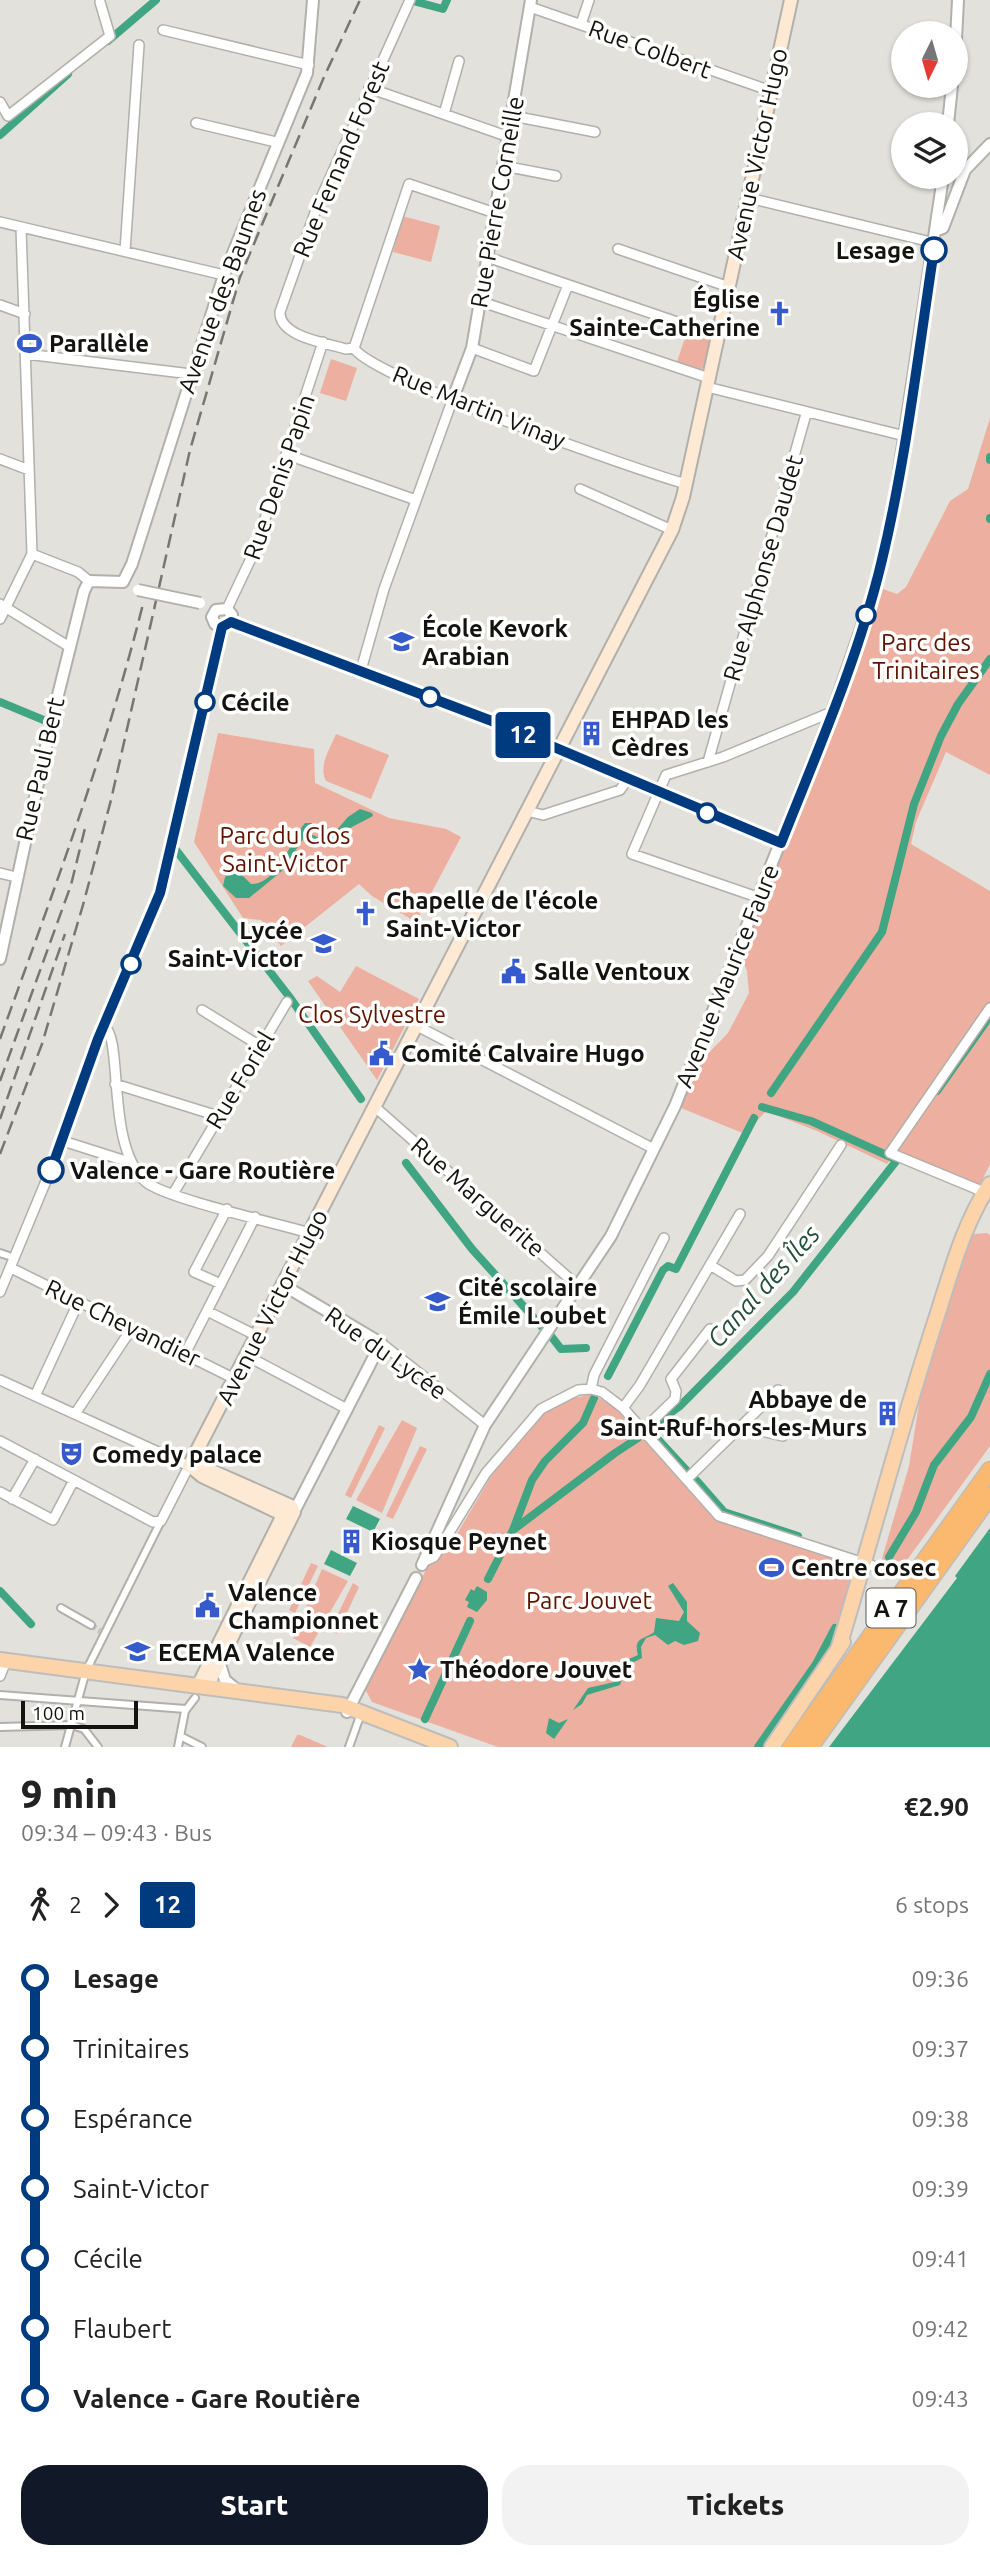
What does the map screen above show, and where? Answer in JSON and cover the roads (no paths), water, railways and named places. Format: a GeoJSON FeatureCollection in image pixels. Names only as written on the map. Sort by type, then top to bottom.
{"type":"FeatureCollection","features":[{"type":"Feature","properties":{"kind":"highway","name":"A 7"},"geometry":{"type":"LineString","coordinates":[[792,1747],[990,1470]]}},
{"type":"Feature","properties":{"kind":"highway","name":"A 7"},"geometry":{"type":"LineString","coordinates":[[810,1747],[990,1496]]}},
{"type":"Feature","properties":{"kind":"main road","name":"Avenue Victor Hugo"},"geometry":{"type":"LineString","coordinates":[[189,1466],[672,530],[686,484],[791,0]]}},
{"type":"Feature","properties":{"kind":"main road"},"geometry":{"type":"LineString","coordinates":[[772,1747],[838,1650],[858,1615],[879,1518],[908,1407],[969,1223],[987,1188]]}},
{"type":"Feature","properties":{"kind":"main road"},"geometry":{"type":"LineString","coordinates":[[869,1565],[905,1455],[908,1407]]}},
{"type":"Feature","properties":{"kind":"main road"},"geometry":{"type":"LineString","coordinates":[[189,1466],[205,1468],[287,1513]]}},
{"type":"Feature","properties":{"kind":"main road"},"geometry":{"type":"LineString","coordinates":[[200,1690],[220,1664],[287,1513]]}},
{"type":"Feature","properties":{"kind":"main road"},"geometry":{"type":"LineString","coordinates":[[200,1690],[287,1513]]}},
{"type":"Feature","properties":{"kind":"main road"},"geometry":{"type":"LineString","coordinates":[[3,1661],[86,1671],[200,1690],[238,1691],[313,1700],[450,1747]]}},
{"type":"Feature","properties":{"kind":"main road"},"geometry":{"type":"LineString","coordinates":[[357,1714],[426,1747]]}},
{"type":"Feature","properties":{"kind":"street","name":"Avenue des Baumes"},"geometry":{"type":"LineString","coordinates":[[122,582],[132,564],[224,275],[309,65],[313,0]]}},
{"type":"Feature","properties":{"kind":"street","name":"Rue Fernand Forest"},"geometry":{"type":"LineString","coordinates":[[280,321],[280,312],[317,207],[410,0]]}},
{"type":"Feature","properties":{"kind":"street"},"geometry":{"type":"LineString","coordinates":[[580,24],[589,0]]}},
{"type":"Feature","properties":{"kind":"street"},"geometry":{"type":"LineString","coordinates":[[957,21],[958,0]]}},
{"type":"Feature","properties":{"kind":"street"},"geometry":{"type":"LineString","coordinates":[[0,102],[8,116],[110,36],[100,2]]}},
{"type":"Feature","properties":{"kind":"street","name":"Rue Colbert"},"geometry":{"type":"LineString","coordinates":[[531,3],[580,24],[771,91]]}},
{"type":"Feature","properties":{"kind":"street","name":"Rue Pierre Corneille"},"geometry":{"type":"LineString","coordinates":[[452,401],[472,348],[531,3]]}},
{"type":"Feature","properties":{"kind":"street"},"geometry":{"type":"LineString","coordinates":[[163,30],[309,65]]}},
{"type":"Feature","properties":{"kind":"street"},"geometry":{"type":"LineString","coordinates":[[125,251],[139,45]]}},
{"type":"Feature","properties":{"kind":"street"},"geometry":{"type":"LineString","coordinates":[[444,114],[459,61]]}},
{"type":"Feature","properties":{"kind":"street"},"geometry":{"type":"LineString","coordinates":[[369,88],[509,137]]}},
{"type":"Feature","properties":{"kind":"street"},"geometry":{"type":"LineString","coordinates":[[513,116],[595,132]]}},
{"type":"Feature","properties":{"kind":"street"},"geometry":{"type":"LineString","coordinates":[[196,123],[276,142]]}},
{"type":"Feature","properties":{"kind":"street"},"geometry":{"type":"LineString","coordinates":[[937,230],[943,228],[965,170],[990,144]]}},
{"type":"Feature","properties":{"kind":"street"},"geometry":{"type":"LineString","coordinates":[[504,166],[556,176]]}},
{"type":"Feature","properties":{"kind":"street"},"geometry":{"type":"LineString","coordinates":[[354,348],[409,184],[495,213]]}},
{"type":"Feature","properties":{"kind":"street","name":"Avenue Maurice Faure"},"geometry":{"type":"LineString","coordinates":[[423,1564],[485,1425],[611,1236],[654,1149],[761,898],[832,715],[876,585],[892,517],[942,189]]}},
{"type":"Feature","properties":{"kind":"street"},"geometry":{"type":"LineString","coordinates":[[749,198],[935,243]]}},
{"type":"Feature","properties":{"kind":"street"},"geometry":{"type":"LineString","coordinates":[[940,201],[954,198]]}},
{"type":"Feature","properties":{"kind":"street"},"geometry":{"type":"LineString","coordinates":[[0,222],[224,275]]}},
{"type":"Feature","properties":{"kind":"street"},"geometry":{"type":"LineString","coordinates":[[0,619],[3,606],[32,554],[21,228]]}},
{"type":"Feature","properties":{"kind":"street"},"geometry":{"type":"LineString","coordinates":[[618,249],[729,287]]}},
{"type":"Feature","properties":{"kind":"street"},"geometry":{"type":"LineString","coordinates":[[487,257],[718,336]]}},
{"type":"Feature","properties":{"kind":"street"},"geometry":{"type":"LineString","coordinates":[[472,348],[534,371],[568,285]]}},
{"type":"Feature","properties":{"kind":"street"},"geometry":{"type":"LineString","coordinates":[[479,301],[708,383],[806,414],[905,436]]}},
{"type":"Feature","properties":{"kind":"street"},"geometry":{"type":"LineString","coordinates":[[0,305],[25,314]]}},
{"type":"Feature","properties":{"kind":"street","name":"Rue Martin Vinay"},"geometry":{"type":"LineString","coordinates":[[280,321],[287,329],[346,349],[354,348],[367,361],[452,401],[686,484]]}},
{"type":"Feature","properties":{"kind":"street","name":"Rue Denis Papin"},"geometry":{"type":"LineString","coordinates":[[221,609],[243,579],[288,455],[323,342]]}},
{"type":"Feature","properties":{"kind":"street"},"geometry":{"type":"LineString","coordinates":[[26,354],[191,374]]}},
{"type":"Feature","properties":{"kind":"street"},"geometry":{"type":"LineString","coordinates":[[362,670],[384,589],[452,401]]}},
{"type":"Feature","properties":{"kind":"street","name":"Rue Alphonse Daudet"},"geometry":{"type":"LineString","coordinates":[[708,762],[806,414]]}},
{"type":"Feature","properties":{"kind":"street"},"geometry":{"type":"LineString","coordinates":[[288,455],[416,500]]}},
{"type":"Feature","properties":{"kind":"street"},"geometry":{"type":"LineString","coordinates":[[0,460],[29,470]]}},
{"type":"Feature","properties":{"kind":"street"},"geometry":{"type":"LineString","coordinates":[[580,489],[672,530]]}},
{"type":"Feature","properties":{"kind":"street"},"geometry":{"type":"LineString","coordinates":[[0,1292],[63,1141],[104,1026],[160,893],[226,624],[232,615],[200,603],[138,590],[122,582],[89,581],[78,572],[32,554]]}},
{"type":"Feature","properties":{"kind":"street","name":"Rue Paul Bert"},"geometry":{"type":"LineString","coordinates":[[0,959],[68,646],[89,581]]}},
{"type":"Feature","properties":{"kind":"street"},"geometry":{"type":"LineString","coordinates":[[3,606],[68,646]]}},
{"type":"Feature","properties":{"kind":"street"},"geometry":{"type":"LineString","coordinates":[[221,609],[213,620],[362,670],[781,843]]}},
{"type":"Feature","properties":{"kind":"street"},"geometry":{"type":"LineString","coordinates":[[761,898],[632,853],[666,775],[708,762],[827,714],[832,715]]}},
{"type":"Feature","properties":{"kind":"street"},"geometry":{"type":"LineString","coordinates":[[527,811],[543,814],[620,790],[627,780]]}},
{"type":"Feature","properties":{"kind":"street"},"geometry":{"type":"LineString","coordinates":[[0,873],[16,877]]}},
{"type":"Feature","properties":{"kind":"street","name":"Rue Foriel"},"geometry":{"type":"LineString","coordinates":[[173,1194],[287,1002]]}},
{"type":"Feature","properties":{"kind":"street"},"geometry":{"type":"LineString","coordinates":[[987,1188],[890,1153],[990,1008]]}},
{"type":"Feature","properties":{"kind":"street"},"geometry":{"type":"LineString","coordinates":[[202,1010],[260,1046]]}},
{"type":"Feature","properties":{"kind":"street"},"geometry":{"type":"LineString","coordinates":[[104,1026],[113,1040],[115,1084],[129,1162],[148,1184],[173,1194],[310,1233]]}},
{"type":"Feature","properties":{"kind":"street"},"geometry":{"type":"LineString","coordinates":[[417,1026],[654,1149]]}},
{"type":"Feature","properties":{"kind":"street"},"geometry":{"type":"LineString","coordinates":[[115,1084],[218,1116]]}},
{"type":"Feature","properties":{"kind":"street","name":"Rue Marguerite"},"geometry":{"type":"LineString","coordinates":[[375,1107],[579,1287]]}},
{"type":"Feature","properties":{"kind":"street"},"geometry":{"type":"LineString","coordinates":[[63,1141],[129,1162]]}},
{"type":"Feature","properties":{"kind":"street"},"geometry":{"type":"LineString","coordinates":[[710,1265],[736,1281],[745,1280],[768,1256],[841,1145]]}},
{"type":"Feature","properties":{"kind":"street"},"geometry":{"type":"LineString","coordinates":[[221,1284],[194,1272],[227,1209]]}},
{"type":"Feature","properties":{"kind":"street"},"geometry":{"type":"LineString","coordinates":[[624,1408],[740,1214]]}},
{"type":"Feature","properties":{"kind":"street"},"geometry":{"type":"LineString","coordinates":[[185,1354],[255,1217]]}},
{"type":"Feature","properties":{"kind":"street"},"geometry":{"type":"LineString","coordinates":[[591,1389],[594,1375],[664,1238]]}},
{"type":"Feature","properties":{"kind":"street"},"geometry":{"type":"LineString","coordinates":[[0,1253],[9,1256]]}},
{"type":"Feature","properties":{"kind":"street","name":"Rue Chevandier"},"geometry":{"type":"LineString","coordinates":[[10,1268],[235,1379]]}},
{"type":"Feature","properties":{"kind":"street","name":"Rue du Lycée"},"geometry":{"type":"LineString","coordinates":[[283,1285],[380,1343],[485,1425]]}},
{"type":"Feature","properties":{"kind":"street"},"geometry":{"type":"LineString","coordinates":[[35,1396],[79,1301]]}},
{"type":"Feature","properties":{"kind":"street"},"geometry":{"type":"LineString","coordinates":[[207,1311],[257,1336]]}},
{"type":"Feature","properties":{"kind":"street"},"geometry":{"type":"LineString","coordinates":[[75,1414],[132,1328]]}},
{"type":"Feature","properties":{"kind":"street"},"geometry":{"type":"LineString","coordinates":[[642,1431],[674,1399],[677,1391],[671,1378],[710,1329]]}},
{"type":"Feature","properties":{"kind":"street"},"geometry":{"type":"LineString","coordinates":[[287,1513],[380,1343]]}},
{"type":"Feature","properties":{"kind":"street"},"geometry":{"type":"LineString","coordinates":[[247,1356],[346,1409]]}},
{"type":"Feature","properties":{"kind":"street"},"geometry":{"type":"LineString","coordinates":[[0,1380],[189,1466]]}},
{"type":"Feature","properties":{"kind":"street"},"geometry":{"type":"LineString","coordinates":[[423,1564],[434,1557],[486,1473],[541,1409],[578,1390],[591,1389],[602,1392],[624,1408],[719,1516],[869,1565]]}},
{"type":"Feature","properties":{"kind":"street"},"geometry":{"type":"LineString","coordinates":[[687,1479],[778,1390]]}},
{"type":"Feature","properties":{"kind":"street"},"geometry":{"type":"LineString","coordinates":[[741,1426],[783,1436]]}},
{"type":"Feature","properties":{"kind":"street"},"geometry":{"type":"LineString","coordinates":[[0,1441],[149,1520],[160,1521]]}},
{"type":"Feature","properties":{"kind":"street"},"geometry":{"type":"LineString","coordinates":[[12,1499],[35,1459]]}},
{"type":"Feature","properties":{"kind":"street","name":"Avenue Victor Hugo"},"geometry":{"type":"LineString","coordinates":[[65,1747],[86,1671],[102,1632],[189,1466]]}},
{"type":"Feature","properties":{"kind":"street"},"geometry":{"type":"LineString","coordinates":[[0,1492],[53,1520],[74,1480]]}},
{"type":"Feature","properties":{"kind":"street"},"geometry":{"type":"LineString","coordinates":[[842,1556],[864,1545],[879,1518]]}},
{"type":"Feature","properties":{"kind":"street"},"geometry":{"type":"LineString","coordinates":[[357,1714],[356,1693],[416,1578]]}},
{"type":"Feature","properties":{"kind":"street"},"geometry":{"type":"LineString","coordinates":[[61,1608],[91,1625]]}},
{"type":"Feature","properties":{"kind":"street"},"geometry":{"type":"LineString","coordinates":[[0,1676],[3,1661]]}},
{"type":"Feature","properties":{"kind":"street"},"geometry":{"type":"LineString","coordinates":[[220,1664],[225,1680],[238,1691]]}},
{"type":"Feature","properties":{"kind":"street"},"geometry":{"type":"LineString","coordinates":[[178,1747],[186,1709],[200,1690]]}},
{"type":"Feature","properties":{"kind":"street"},"geometry":{"type":"LineString","coordinates":[[349,1747],[360,1706],[356,1693]]}},
{"type":"Feature","properties":{"kind":"street"},"geometry":{"type":"LineString","coordinates":[[0,1695],[186,1709]]}},
{"type":"Feature","properties":{"kind":"street"},"geometry":{"type":"LineString","coordinates":[[0,1727],[72,1726],[84,1729],[98,1747]]}},
{"type":"Feature","properties":{"kind":"street"},"geometry":{"type":"LineString","coordinates":[[182,1737],[202,1747]]}},
{"type":"Feature","properties":{"kind":"waterway"},"geometry":{"type":"LineString","coordinates":[[108,41],[156,0]]}},
{"type":"Feature","properties":{"kind":"waterway"},"geometry":{"type":"LineString","coordinates":[[413,1],[443,9],[447,0]]}},
{"type":"Feature","properties":{"kind":"waterway"},"geometry":{"type":"LineString","coordinates":[[0,135],[68,74]]}},
{"type":"Feature","properties":{"kind":"waterway"},"geometry":{"type":"LineString","coordinates":[[771,1093],[882,932],[914,804],[941,736],[958,704],[990,659]]}},
{"type":"Feature","properties":{"kind":"waterway"},"geometry":{"type":"LineString","coordinates":[[0,702],[46,721]]}},
{"type":"Feature","properties":{"kind":"waterway"},"geometry":{"type":"LineString","coordinates":[[176,850],[291,999],[361,1099]]}},
{"type":"Feature","properties":{"kind":"waterway","name":"Canal des Îles"},"geometry":{"type":"LineString","coordinates":[[937,1091],[990,1016]]}},
{"type":"Feature","properties":{"kind":"waterway"},"geometry":{"type":"LineString","coordinates":[[762,1107],[811,1121],[893,1158]]}},
{"type":"Feature","properties":{"kind":"waterway"},"geometry":{"type":"LineString","coordinates":[[608,1376],[663,1270],[668,1266],[676,1269],[754,1118]]}},
{"type":"Feature","properties":{"kind":"waterway","name":"Canal des Îles"},"geometry":{"type":"LineString","coordinates":[[651,1427],[680,1406],[793,1292],[897,1160]]}},
{"type":"Feature","properties":{"kind":"waterway"},"geometry":{"type":"LineString","coordinates":[[406,1163],[472,1249],[545,1330]]}},
{"type":"Feature","properties":{"kind":"waterway"},"geometry":{"type":"LineString","coordinates":[[551,1336],[561,1349],[586,1348]]}},
{"type":"Feature","properties":{"kind":"waterway"},"geometry":{"type":"LineString","coordinates":[[889,1557],[916,1512],[934,1465],[971,1417],[990,1374]]}},
{"type":"Feature","properties":{"kind":"waterway"},"geometry":{"type":"LineString","coordinates":[[488,1579],[513,1530],[532,1480],[545,1461],[583,1423],[594,1398]]}},
{"type":"Feature","properties":{"kind":"waterway"},"geometry":{"type":"LineString","coordinates":[[653,1434],[688,1472]]}},
{"type":"Feature","properties":{"kind":"waterway","name":"Canal des Îles"},"geometry":{"type":"LineString","coordinates":[[513,1530],[638,1438]]}},
{"type":"Feature","properties":{"kind":"waterway"},"geometry":{"type":"LineString","coordinates":[[696,1480],[724,1512],[798,1536]]}},
{"type":"Feature","properties":{"kind":"waterway"},"geometry":{"type":"LineString","coordinates":[[0,1591],[31,1624]]}},
{"type":"Feature","properties":{"kind":"waterway"},"geometry":{"type":"LineString","coordinates":[[425,1719],[470,1621]]}},
{"type":"Feature","properties":{"kind":"waterway"},"geometry":{"type":"LineString","coordinates":[[758,1747],[816,1664],[835,1628]]}},
{"type":"Feature","properties":{"kind":"tunnel"},"geometry":{"type":"LineString","coordinates":[[91,1625],[100,1631]]}},
{"type":"Feature","properties":{"kind":"railway"},"geometry":{"type":"LineString","coordinates":[[0,1154],[42,1044],[83,905],[111,800],[190,450],[240,277],[324,77],[360,0]]}},
{"type":"Feature","properties":{"kind":"railway"},"geometry":{"type":"LineString","coordinates":[[0,1039],[95,769],[143,604]]}},
{"type":"Feature","properties":{"kind":"railway"},"geometry":{"type":"LineString","coordinates":[[0,1081],[71,885],[86,824]]}},
{"type":"Feature","properties":{"kind":"railway"},"geometry":{"type":"LineString","coordinates":[[0,1119],[65,934]]}},
{"type":"Feature","properties":{"kind":"place","name":"Lesage"},"geometry":{"type":"Point","coordinates":[934,250]}},
{"type":"Feature","properties":{"kind":"place","name":"Église Sainte-Catherine"},"geometry":{"type":"Point","coordinates":[780,313]}},
{"type":"Feature","properties":{"kind":"place","name":"Parallèle"},"geometry":{"type":"Point","coordinates":[29,343]}},
{"type":"Feature","properties":{"kind":"place","name":"École Kevork Arabian"},"geometry":{"type":"Point","coordinates":[402,642]}},
{"type":"Feature","properties":{"kind":"place","name":"Cécile"},"geometry":{"type":"Point","coordinates":[205,702]}},
{"type":"Feature","properties":{"kind":"place","name":"EHPAD les Cèdres"},"geometry":{"type":"Point","coordinates":[591,733]}},
{"type":"Feature","properties":{"kind":"place","name":"Chapelle de l'école Saint-Victor"},"geometry":{"type":"Point","coordinates":[366,914]}},
{"type":"Feature","properties":{"kind":"place","name":"Lycée Saint-Victor"},"geometry":{"type":"Point","coordinates":[323,944]}},
{"type":"Feature","properties":{"kind":"place","name":"Salle Ventoux"},"geometry":{"type":"Point","coordinates":[514,971]}},
{"type":"Feature","properties":{"kind":"place","name":"Comité Calvaire Hugo"},"geometry":{"type":"Point","coordinates":[381,1053]}},
{"type":"Feature","properties":{"kind":"place","name":"Valence - Gare Routière"},"geometry":{"type":"Point","coordinates":[51,1170]}},
{"type":"Feature","properties":{"kind":"place","name":"Cité scolaire Émile Loubet"},"geometry":{"type":"Point","coordinates":[438,1301]}},
{"type":"Feature","properties":{"kind":"place","name":"Abbaye de Saint-Ruf-hors-les-Murs"},"geometry":{"type":"Point","coordinates":[887,1413]}},
{"type":"Feature","properties":{"kind":"place","name":"Comedy palace"},"geometry":{"type":"Point","coordinates":[72,1454]}},
{"type":"Feature","properties":{"kind":"place","name":"Kiosque Peynet"},"geometry":{"type":"Point","coordinates":[351,1541]}},
{"type":"Feature","properties":{"kind":"place","name":"Centre cosec"},"geometry":{"type":"Point","coordinates":[771,1567]}},
{"type":"Feature","properties":{"kind":"place","name":"Valence Championnet"},"geometry":{"type":"Point","coordinates":[208,1606]}},
{"type":"Feature","properties":{"kind":"place","name":"ECEMA Valence"},"geometry":{"type":"Point","coordinates":[138,1652]}},
{"type":"Feature","properties":{"kind":"place","name":"Théodore Jouvet"},"geometry":{"type":"Point","coordinates":[420,1669]}},
{"type":"Feature","properties":{"kind":"park label","name":"Parc des Trinitaires"},"geometry":{"type":"Point","coordinates":[926,656]}},
{"type":"Feature","properties":{"kind":"park label","name":"Parc du Clos Saint-Victor"},"geometry":{"type":"Point","coordinates":[285,849]}},
{"type":"Feature","properties":{"kind":"park label","name":"Clos Sylvestre"},"geometry":{"type":"Point","coordinates":[372,1014]}},
{"type":"Feature","properties":{"kind":"park label","name":"Parc Jouvet"},"geometry":{"type":"Point","coordinates":[589,1600]}}]}
